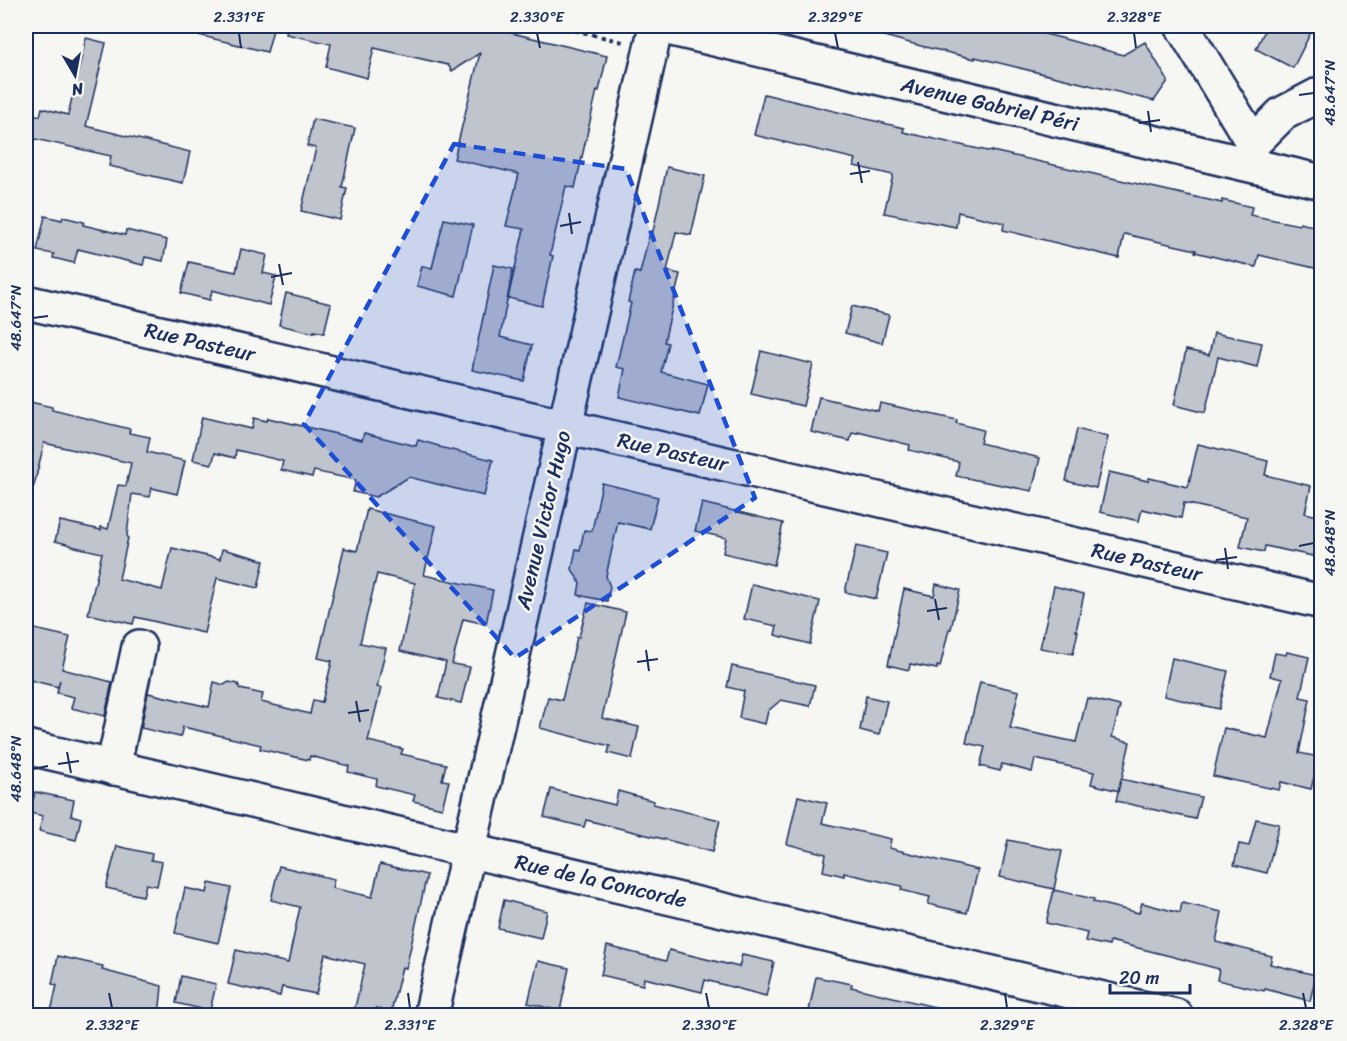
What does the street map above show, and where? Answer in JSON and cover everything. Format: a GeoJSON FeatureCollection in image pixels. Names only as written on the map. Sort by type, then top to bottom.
{"type":"FeatureCollection","features":[{"type":"Feature","properties":{"kind":"street"},"geometry":{"type":"LineString","coordinates":[[1182,26],[1251,154],[1282,114],[1322,93]]}},
{"type":"Feature","properties":{"kind":"street","name":"Avenue Gabriel Péri"},"geometry":{"type":"LineString","coordinates":[[655,33],[757,38],[1251,154],[1322,182]]}},
{"type":"Feature","properties":{"kind":"street","name":"Avenue Victor Hugo"},"geometry":{"type":"LineString","coordinates":[[431,1016],[655,33]]}},
{"type":"Feature","properties":{"kind":"street","name":"Rue Pasteur"},"geometry":{"type":"LineString","coordinates":[[26,302],[1322,602]]}},
{"type":"Feature","properties":{"kind":"street"},"geometry":{"type":"LineString","coordinates":[[113,768],[139,647]]}},
{"type":"Feature","properties":{"kind":"street","name":"Rue de la Concorde"},"geometry":{"type":"LineString","coordinates":[[26,747],[1176,1016]]}},
{"type":"Feature","properties":{"kind":"path"},"geometry":{"type":"LineString","coordinates":[[557,26],[655,33]]}},
{"type":"Feature","properties":{"kind":"highlighted area"},"geometry":{"type":"Polygon","coordinates":[[[454,144],[626,169],[755,498],[515,658],[304,424],[454,144]]]}},
{"type":"Feature","properties":{"kind":"building"},"geometry":{"type":"Polygon","coordinates":[[[195,26],[274,26],[267,52],[194,34],[195,26]]]}},
{"type":"Feature","properties":{"kind":"building"},"geometry":{"type":"Polygon","coordinates":[[[287,26],[483,26],[607,56],[575,188],[566,186],[550,255],[553,256],[542,306],[508,298],[524,229],[506,226],[519,174],[454,159],[480,53],[452,71],[448,65],[374,48],[367,78],[326,67],[331,44],[286,34],[287,26]]]}},
{"type":"Feature","properties":{"kind":"building"},"geometry":{"type":"Polygon","coordinates":[[[870,26],[1021,26],[1020,28],[1123,55],[1145,42],[1168,81],[1154,101],[921,46],[869,32],[870,26]]]}},
{"type":"Feature","properties":{"kind":"building"},"geometry":{"type":"Polygon","coordinates":[[[1267,26],[1298,26],[1311,32],[1293,68],[1256,49],[1267,26]]]}},
{"type":"Feature","properties":{"kind":"building"},"geometry":{"type":"Polygon","coordinates":[[[86,38],[106,43],[86,126],[190,152],[183,183],[109,166],[111,156],[26,137],[26,112],[40,116],[42,108],[68,115],[86,38]]]}},
{"type":"Feature","properties":{"kind":"building"},"geometry":{"type":"Polygon","coordinates":[[[764,94],[904,128],[903,132],[1222,203],[1222,200],[1252,207],[1250,215],[1322,228],[1322,255],[1319,269],[1259,255],[1256,267],[1195,252],[1196,250],[1124,234],[1119,258],[1003,230],[1004,223],[958,212],[956,227],[884,213],[893,175],[854,166],[856,159],[754,135],[764,94]]]}},
{"type":"Feature","properties":{"kind":"building"},"geometry":{"type":"Polygon","coordinates":[[[313,119],[355,128],[342,187],[347,188],[340,220],[301,211],[316,148],[307,146],[313,119]]]}},
{"type":"Feature","properties":{"kind":"building"},"geometry":{"type":"Polygon","coordinates":[[[667,167],[705,176],[691,235],[676,232],[667,271],[680,274],[664,342],[668,343],[661,372],[708,384],[700,416],[619,397],[625,369],[616,367],[631,303],[628,302],[635,272],[640,273],[649,236],[652,236],[667,167]]]}},
{"type":"Feature","properties":{"kind":"building"},"geometry":{"type":"Polygon","coordinates":[[[45,216],[62,220],[63,217],[84,222],[83,225],[125,235],[126,230],[167,240],[163,261],[145,257],[143,265],[78,249],[74,263],[53,258],[54,254],[37,251],[45,216]]]}},
{"type":"Feature","properties":{"kind":"building"},"geometry":{"type":"Polygon","coordinates":[[[444,219],[473,225],[456,296],[417,286],[422,266],[432,268],[444,219]]]}},
{"type":"Feature","properties":{"kind":"building"},"geometry":{"type":"Polygon","coordinates":[[[241,249],[267,255],[263,273],[276,276],[269,305],[212,290],[210,300],[181,293],[189,262],[236,272],[241,249]]]}},
{"type":"Feature","properties":{"kind":"building"},"geometry":{"type":"Polygon","coordinates":[[[494,265],[513,269],[500,337],[532,345],[524,381],[472,370],[494,265]]]}},
{"type":"Feature","properties":{"kind":"building"},"geometry":{"type":"Polygon","coordinates":[[[286,293],[331,304],[324,333],[279,325],[286,293]]]}},
{"type":"Feature","properties":{"kind":"building"},"geometry":{"type":"Polygon","coordinates":[[[852,306],[889,315],[882,343],[845,333],[852,306]]]}},
{"type":"Feature","properties":{"kind":"building"},"geometry":{"type":"Polygon","coordinates":[[[1214,333],[1262,343],[1257,367],[1218,357],[1205,413],[1174,405],[1186,350],[1209,355],[1214,333]]]}},
{"type":"Feature","properties":{"kind":"building"},"geometry":{"type":"Polygon","coordinates":[[[761,351],[813,364],[803,406],[751,394],[761,351]]]}},
{"type":"Feature","properties":{"kind":"building"},"geometry":{"type":"Polygon","coordinates":[[[819,397],[878,411],[880,403],[957,420],[956,423],[983,430],[980,443],[1040,458],[1032,491],[956,476],[959,462],[909,450],[910,445],[858,432],[858,434],[852,433],[850,441],[811,432],[819,397]]]}},
{"type":"Feature","properties":{"kind":"building"},"geometry":{"type":"Polygon","coordinates":[[[26,401],[52,407],[52,410],[130,429],[129,433],[150,437],[147,452],[185,461],[177,494],[152,488],[150,497],[132,494],[128,538],[119,579],[162,590],[172,548],[220,559],[222,549],[264,561],[258,588],[217,578],[204,633],[135,617],[133,624],[88,614],[102,553],[55,541],[60,521],[101,530],[101,527],[108,529],[118,485],[126,486],[131,463],[44,443],[34,486],[26,485],[26,401]]]}},
{"type":"Feature","properties":{"kind":"building"},"geometry":{"type":"Polygon","coordinates":[[[202,417],[252,429],[254,418],[267,421],[268,418],[362,440],[364,433],[416,446],[418,440],[493,460],[484,496],[409,477],[376,497],[353,492],[356,480],[314,471],[312,477],[281,470],[283,461],[236,450],[235,458],[215,453],[212,464],[193,460],[202,417]]]}},
{"type":"Feature","properties":{"kind":"building"},"geometry":{"type":"Polygon","coordinates":[[[1077,429],[1108,437],[1096,488],[1066,481],[1077,429]]]}},
{"type":"Feature","properties":{"kind":"building"},"geometry":{"type":"Polygon","coordinates":[[[1198,444],[1268,461],[1265,475],[1311,486],[1305,513],[1322,517],[1322,558],[1265,546],[1264,552],[1240,547],[1247,517],[1184,503],[1181,518],[1142,509],[1139,521],[1100,512],[1109,472],[1188,487],[1198,444]]]}},
{"type":"Feature","properties":{"kind":"building"},"geometry":{"type":"Polygon","coordinates":[[[602,483],[658,497],[650,529],[618,522],[606,576],[610,587],[607,601],[578,595],[580,583],[572,569],[576,549],[580,550],[584,530],[592,531],[602,483]]]}},
{"type":"Feature","properties":{"kind":"building"},"geometry":{"type":"Polygon","coordinates":[[[702,503],[783,523],[774,565],[723,553],[726,538],[695,531],[702,503]]]}},
{"type":"Feature","properties":{"kind":"building"},"geometry":{"type":"Polygon","coordinates":[[[367,509],[436,526],[424,575],[493,590],[486,624],[463,619],[452,664],[470,667],[461,703],[438,698],[446,662],[400,651],[415,583],[377,574],[360,643],[386,648],[377,687],[381,688],[368,741],[403,749],[401,754],[446,764],[442,780],[449,781],[442,808],[413,801],[415,795],[376,786],[377,779],[348,772],[349,766],[310,756],[309,760],[260,749],[261,745],[183,727],[180,737],[141,728],[148,693],[209,707],[214,682],[224,685],[229,682],[238,684],[240,689],[263,694],[261,702],[310,714],[313,700],[322,702],[332,661],[318,658],[344,548],[357,551],[367,509]]]}},
{"type":"Feature","properties":{"kind":"building"},"geometry":{"type":"Polygon","coordinates":[[[856,546],[887,553],[876,599],[845,592],[856,546]]]}},
{"type":"Feature","properties":{"kind":"building"},"geometry":{"type":"Polygon","coordinates":[[[752,584],[820,601],[810,644],[775,635],[777,626],[744,619],[752,584]]]}},
{"type":"Feature","properties":{"kind":"building"},"geometry":{"type":"Polygon","coordinates":[[[936,584],[960,590],[940,667],[937,666],[937,669],[910,664],[909,670],[888,665],[904,589],[934,596],[936,584]]]}},
{"type":"Feature","properties":{"kind":"building"},"geometry":{"type":"Polygon","coordinates":[[[1054,586],[1084,594],[1073,654],[1040,648],[1054,586]]]}},
{"type":"Feature","properties":{"kind":"building"},"geometry":{"type":"Polygon","coordinates":[[[588,603],[626,612],[602,718],[639,727],[632,759],[608,753],[610,746],[540,728],[548,697],[562,700],[577,637],[579,637],[588,603]]]}},
{"type":"Feature","properties":{"kind":"building"},"geometry":{"type":"Polygon","coordinates":[[[26,627],[70,637],[62,669],[112,682],[105,716],[71,708],[74,697],[57,693],[60,680],[58,687],[26,679],[26,627]]]}},
{"type":"Feature","properties":{"kind":"building"},"geometry":{"type":"Polygon","coordinates":[[[1287,652],[1309,657],[1300,697],[1310,699],[1299,753],[1319,757],[1311,789],[1281,782],[1279,790],[1213,776],[1224,728],[1267,738],[1282,679],[1270,676],[1275,653],[1286,655],[1287,652]]]}},
{"type":"Feature","properties":{"kind":"building"},"geometry":{"type":"Polygon","coordinates":[[[1172,658],[1228,671],[1219,709],[1164,696],[1172,658]]]}},
{"type":"Feature","properties":{"kind":"building"},"geometry":{"type":"Polygon","coordinates":[[[732,666],[815,685],[810,706],[781,700],[768,711],[765,724],[739,718],[744,691],[727,687],[732,666]]]}},
{"type":"Feature","properties":{"kind":"building"},"geometry":{"type":"Polygon","coordinates":[[[980,682],[1019,691],[1010,728],[1076,742],[1087,698],[1120,706],[1112,737],[1130,742],[1119,791],[1091,784],[1094,772],[1035,759],[1032,772],[1002,764],[1000,771],[980,766],[985,747],[966,743],[980,682]]]}},
{"type":"Feature","properties":{"kind":"building"},"geometry":{"type":"Polygon","coordinates":[[[866,696],[887,701],[879,735],[860,730],[866,696]]]}},
{"type":"Feature","properties":{"kind":"building"},"geometry":{"type":"Polygon","coordinates":[[[1121,779],[1201,797],[1195,819],[1116,801],[1121,779]]]}},
{"type":"Feature","properties":{"kind":"building"},"geometry":{"type":"Polygon","coordinates":[[[551,789],[615,805],[618,791],[654,801],[653,804],[720,820],[712,852],[586,820],[584,827],[544,817],[551,789]]]}},
{"type":"Feature","properties":{"kind":"building"},"geometry":{"type":"Polygon","coordinates":[[[35,792],[74,800],[71,815],[81,818],[76,840],[39,831],[43,816],[30,813],[35,792]]]}},
{"type":"Feature","properties":{"kind":"building"},"geometry":{"type":"Polygon","coordinates":[[[798,796],[827,803],[822,823],[891,839],[889,848],[978,870],[967,913],[928,904],[930,897],[901,890],[902,886],[844,873],[844,876],[823,871],[826,854],[787,844],[798,796]]]}},
{"type":"Feature","properties":{"kind":"building"},"geometry":{"type":"Polygon","coordinates":[[[1256,819],[1279,824],[1267,873],[1234,865],[1239,844],[1249,846],[1256,819]]]}},
{"type":"Feature","properties":{"kind":"building"},"geometry":{"type":"Polygon","coordinates":[[[1008,840],[1062,851],[1054,889],[1000,877],[1008,840]]]}},
{"type":"Feature","properties":{"kind":"building"},"geometry":{"type":"Polygon","coordinates":[[[117,846],[152,854],[151,860],[162,862],[157,886],[146,884],[143,896],[106,888],[117,846]]]}},
{"type":"Feature","properties":{"kind":"building"},"geometry":{"type":"Polygon","coordinates":[[[380,864],[427,875],[406,968],[402,967],[391,1012],[376,1008],[374,1016],[353,1016],[365,964],[325,954],[316,994],[282,987],[280,996],[228,984],[236,950],[288,963],[300,907],[271,900],[279,866],[334,879],[332,888],[372,897],[380,864]]]}},
{"type":"Feature","properties":{"kind":"building"},"geometry":{"type":"Polygon","coordinates":[[[209,883],[231,888],[218,943],[175,933],[185,888],[207,893],[209,883]]]}},
{"type":"Feature","properties":{"kind":"building"},"geometry":{"type":"Polygon","coordinates":[[[1054,890],[1139,913],[1142,903],[1180,913],[1182,903],[1222,912],[1216,942],[1272,956],[1270,964],[1316,975],[1310,1001],[1217,980],[1219,969],[1110,941],[1109,946],[1085,941],[1087,933],[1046,923],[1054,890]]]}},
{"type":"Feature","properties":{"kind":"building"},"geometry":{"type":"Polygon","coordinates":[[[504,900],[547,911],[541,938],[498,928],[504,900]]]}},
{"type":"Feature","properties":{"kind":"building"},"geometry":{"type":"Polygon","coordinates":[[[607,946],[666,961],[669,950],[739,967],[742,955],[774,962],[766,996],[705,980],[702,992],[644,978],[643,985],[601,975],[607,946]]]}},
{"type":"Feature","properties":{"kind":"building"},"geometry":{"type":"Polygon","coordinates":[[[58,956],[103,966],[102,970],[162,986],[159,1016],[50,1016],[57,985],[52,984],[58,956]]]}},
{"type":"Feature","properties":{"kind":"building"},"geometry":{"type":"Polygon","coordinates":[[[538,961],[569,968],[560,1011],[528,1003],[538,961]]]}},
{"type":"Feature","properties":{"kind":"building"},"geometry":{"type":"Polygon","coordinates":[[[181,976],[216,984],[210,1011],[176,1003],[181,976]]]}},
{"type":"Feature","properties":{"kind":"building"},"geometry":{"type":"Polygon","coordinates":[[[816,977],[852,984],[851,987],[935,1007],[934,1016],[808,1016],[816,977]]]}}]}
